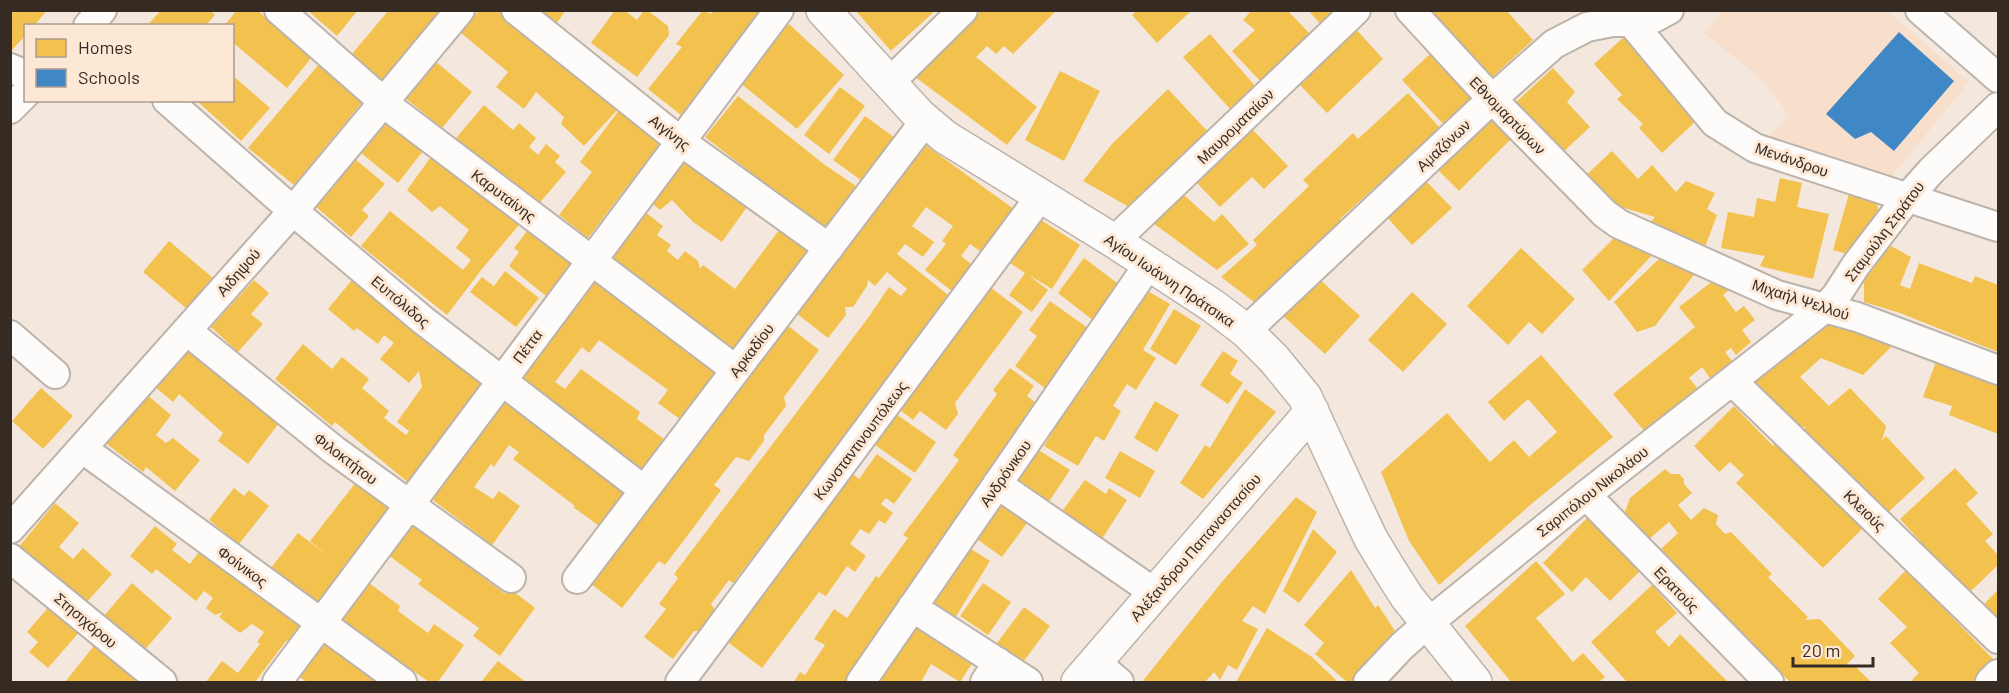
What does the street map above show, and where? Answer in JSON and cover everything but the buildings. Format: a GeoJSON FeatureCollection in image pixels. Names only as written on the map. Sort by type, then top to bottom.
{"type":"FeatureCollection","features":[{"type":"Feature","properties":{"kind":"main road","name":"Αγίου Ιωάννη Πράτσικα"},"geometry":{"type":"LineString","coordinates":[[823,10],[925,121],[961,148],[1114,241],[1213,306],[1246,331],[1284,370],[1305,397],[1371,539],[1407,597],[1475,682]]}},
{"type":"Feature","properties":{"kind":"main road","name":"Αλέξανδρου Παπαναστασίου"},"geometry":{"type":"LineString","coordinates":[[1097,676],[1155,593],[1312,411]]}},
{"type":"Feature","properties":{"kind":"street"},"geometry":{"type":"LineString","coordinates":[[90,24],[102,10]]}},
{"type":"Feature","properties":{"kind":"street","name":"Καρυταίνης"},"geometry":{"type":"LineString","coordinates":[[279,10],[383,102],[736,370]]}},
{"type":"Feature","properties":{"kind":"street","name":"Αιδηψού"},"geometry":{"type":"LineString","coordinates":[[10,529],[293,211],[460,10]]}},
{"type":"Feature","properties":{"kind":"street","name":"Αιγίνης"},"geometry":{"type":"LineString","coordinates":[[516,10],[680,141],[829,248]]}},
{"type":"Feature","properties":{"kind":"street","name":"Πέττα"},"geometry":{"type":"LineString","coordinates":[[277,682],[779,10]]}},
{"type":"Feature","properties":{"kind":"street"},"geometry":{"type":"LineString","coordinates":[[889,83],[963,10]]}},
{"type":"Feature","properties":{"kind":"street","name":"Μαυροματαίων"},"geometry":{"type":"LineString","coordinates":[[1114,241],[1356,10]]}},
{"type":"Feature","properties":{"kind":"street","name":"Εθνομαρτύρων"},"geometry":{"type":"LineString","coordinates":[[1410,10],[1491,99],[1608,217]]}},
{"type":"Feature","properties":{"kind":"street","name":"Αμαζόνων"},"geometry":{"type":"LineString","coordinates":[[1246,331],[1491,99],[1554,44],[1587,27],[1654,18],[1669,10]]}},
{"type":"Feature","properties":{"kind":"street"},"geometry":{"type":"LineString","coordinates":[[1920,10],[1998,78]]}},
{"type":"Feature","properties":{"kind":"street","name":"Μενάνδρου"},"geometry":{"type":"LineString","coordinates":[[1631,22],[1715,123],[1755,148],[1998,226]]}},
{"type":"Feature","properties":{"kind":"street"},"geometry":{"type":"LineString","coordinates":[[10,68],[24,74]]}},
{"type":"Feature","properties":{"kind":"street"},"geometry":{"type":"LineString","coordinates":[[10,110],[24,95]]}},
{"type":"Feature","properties":{"kind":"street","name":"Ευπόλιδος"},"geometry":{"type":"LineString","coordinates":[[169,102],[293,211],[424,321],[644,490]]}},
{"type":"Feature","properties":{"kind":"street","name":"Σταμούλη Στράτου"},"geometry":{"type":"LineString","coordinates":[[1825,308],[1908,197],[1932,170],[1998,107]]}},
{"type":"Feature","properties":{"kind":"street","name":"Αρκαδίου"},"geometry":{"type":"LineString","coordinates":[[577,579],[925,121]]}},
{"type":"Feature","properties":{"kind":"street","name":"Κωνσταντινουπόλεως"},"geometry":{"type":"LineString","coordinates":[[680,682],[1040,197]]}},
{"type":"Feature","properties":{"kind":"street","name":"Μιχαήλ Ψελλού"},"geometry":{"type":"LineString","coordinates":[[1608,217],[1627,228],[1777,295],[1857,317],[1998,370]]}},
{"type":"Feature","properties":{"kind":"street","name":"Ανδρόνικου"},"geometry":{"type":"LineString","coordinates":[[861,682],[1149,264]]}},
{"type":"Feature","properties":{"kind":"street","name":"Σαριπόλου Νικολάου"},"geometry":{"type":"LineString","coordinates":[[1368,682],[1402,646],[1428,623],[1586,495],[1825,308]]}},
{"type":"Feature","properties":{"kind":"street","name":"Φιλοκτήτου"},"geometry":{"type":"LineString","coordinates":[[188,331],[334,450],[511,578]]}},
{"type":"Feature","properties":{"kind":"street"},"geometry":{"type":"LineString","coordinates":[[10,335],[55,374]]}},
{"type":"Feature","properties":{"kind":"street","name":"Κλειούς"},"geometry":{"type":"LineString","coordinates":[[1732,381],[1998,639]]}},
{"type":"Feature","properties":{"kind":"street","name":"Φοίνικος"},"geometry":{"type":"LineString","coordinates":[[83,449],[402,682]]}},
{"type":"Feature","properties":{"kind":"street"},"geometry":{"type":"LineString","coordinates":[[997,484],[1155,593]]}},
{"type":"Feature","properties":{"kind":"street","name":"Ερατούς"},"geometry":{"type":"LineString","coordinates":[[1586,495],[1769,682]]}},
{"type":"Feature","properties":{"kind":"street","name":"Στησιχόρου"},"geometry":{"type":"LineString","coordinates":[[10,558],[162,682]]}},
{"type":"Feature","properties":{"kind":"street"},"geometry":{"type":"LineString","coordinates":[[912,607],[991,672],[1028,682]]}},
{"type":"Feature","properties":{"kind":"street"},"geometry":{"type":"LineString","coordinates":[[1990,682],[1998,674]]}},
{"type":"Feature","properties":{"kind":"shaded area"},"geometry":{"type":"Polygon","coordinates":[[[1723,11],[1888,11],[1969,82],[1888,181],[1768,137],[1789,115],[1761,79],[1704,33],[1723,11]]]}}]}
